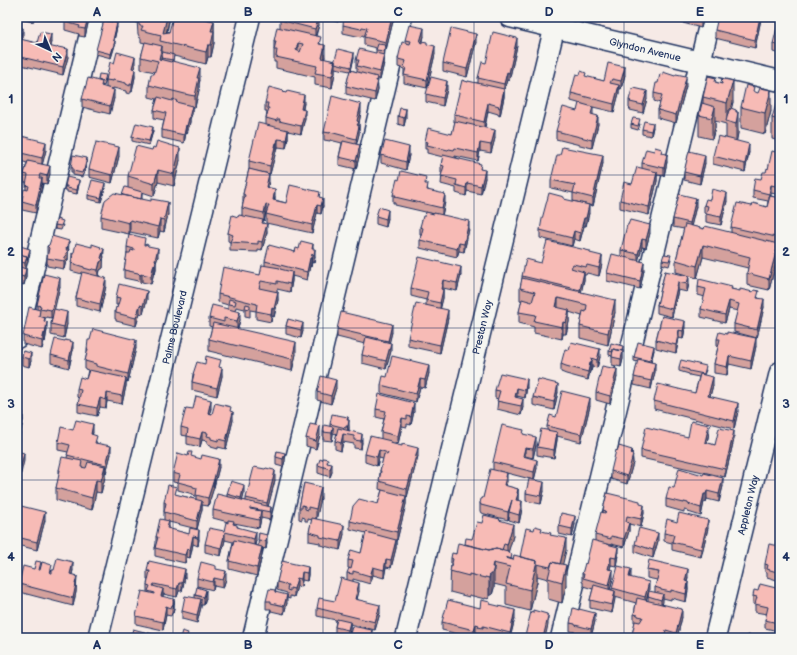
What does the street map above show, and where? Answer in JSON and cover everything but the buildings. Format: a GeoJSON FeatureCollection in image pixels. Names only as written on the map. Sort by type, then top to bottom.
{"type":"FeatureCollection","features":[{"type":"Feature","properties":{"kind":"street"},"geometry":{"type":"LineString","coordinates":[[17,338],[94,17]]}},
{"type":"Feature","properties":{"kind":"street","name":"Palms Boulevard"},"geometry":{"type":"LineString","coordinates":[[98,638],[250,17]]}},
{"type":"Feature","properties":{"kind":"street"},"geometry":{"type":"LineString","coordinates":[[253,638],[402,17]]}},
{"type":"Feature","properties":{"kind":"street","name":"Glyndon Avenue"},"geometry":{"type":"LineString","coordinates":[[510,17],[555,22],[699,62],[780,81]]}},
{"type":"Feature","properties":{"kind":"street"},"geometry":{"type":"LineString","coordinates":[[561,638],[710,17]]}},
{"type":"Feature","properties":{"kind":"street","name":"Preston Way"},"geometry":{"type":"LineString","coordinates":[[406,638],[555,22]]}},
{"type":"Feature","properties":{"kind":"street","name":"Appleton Way"},"geometry":{"type":"LineString","coordinates":[[715,638],[780,372]]}}]}
